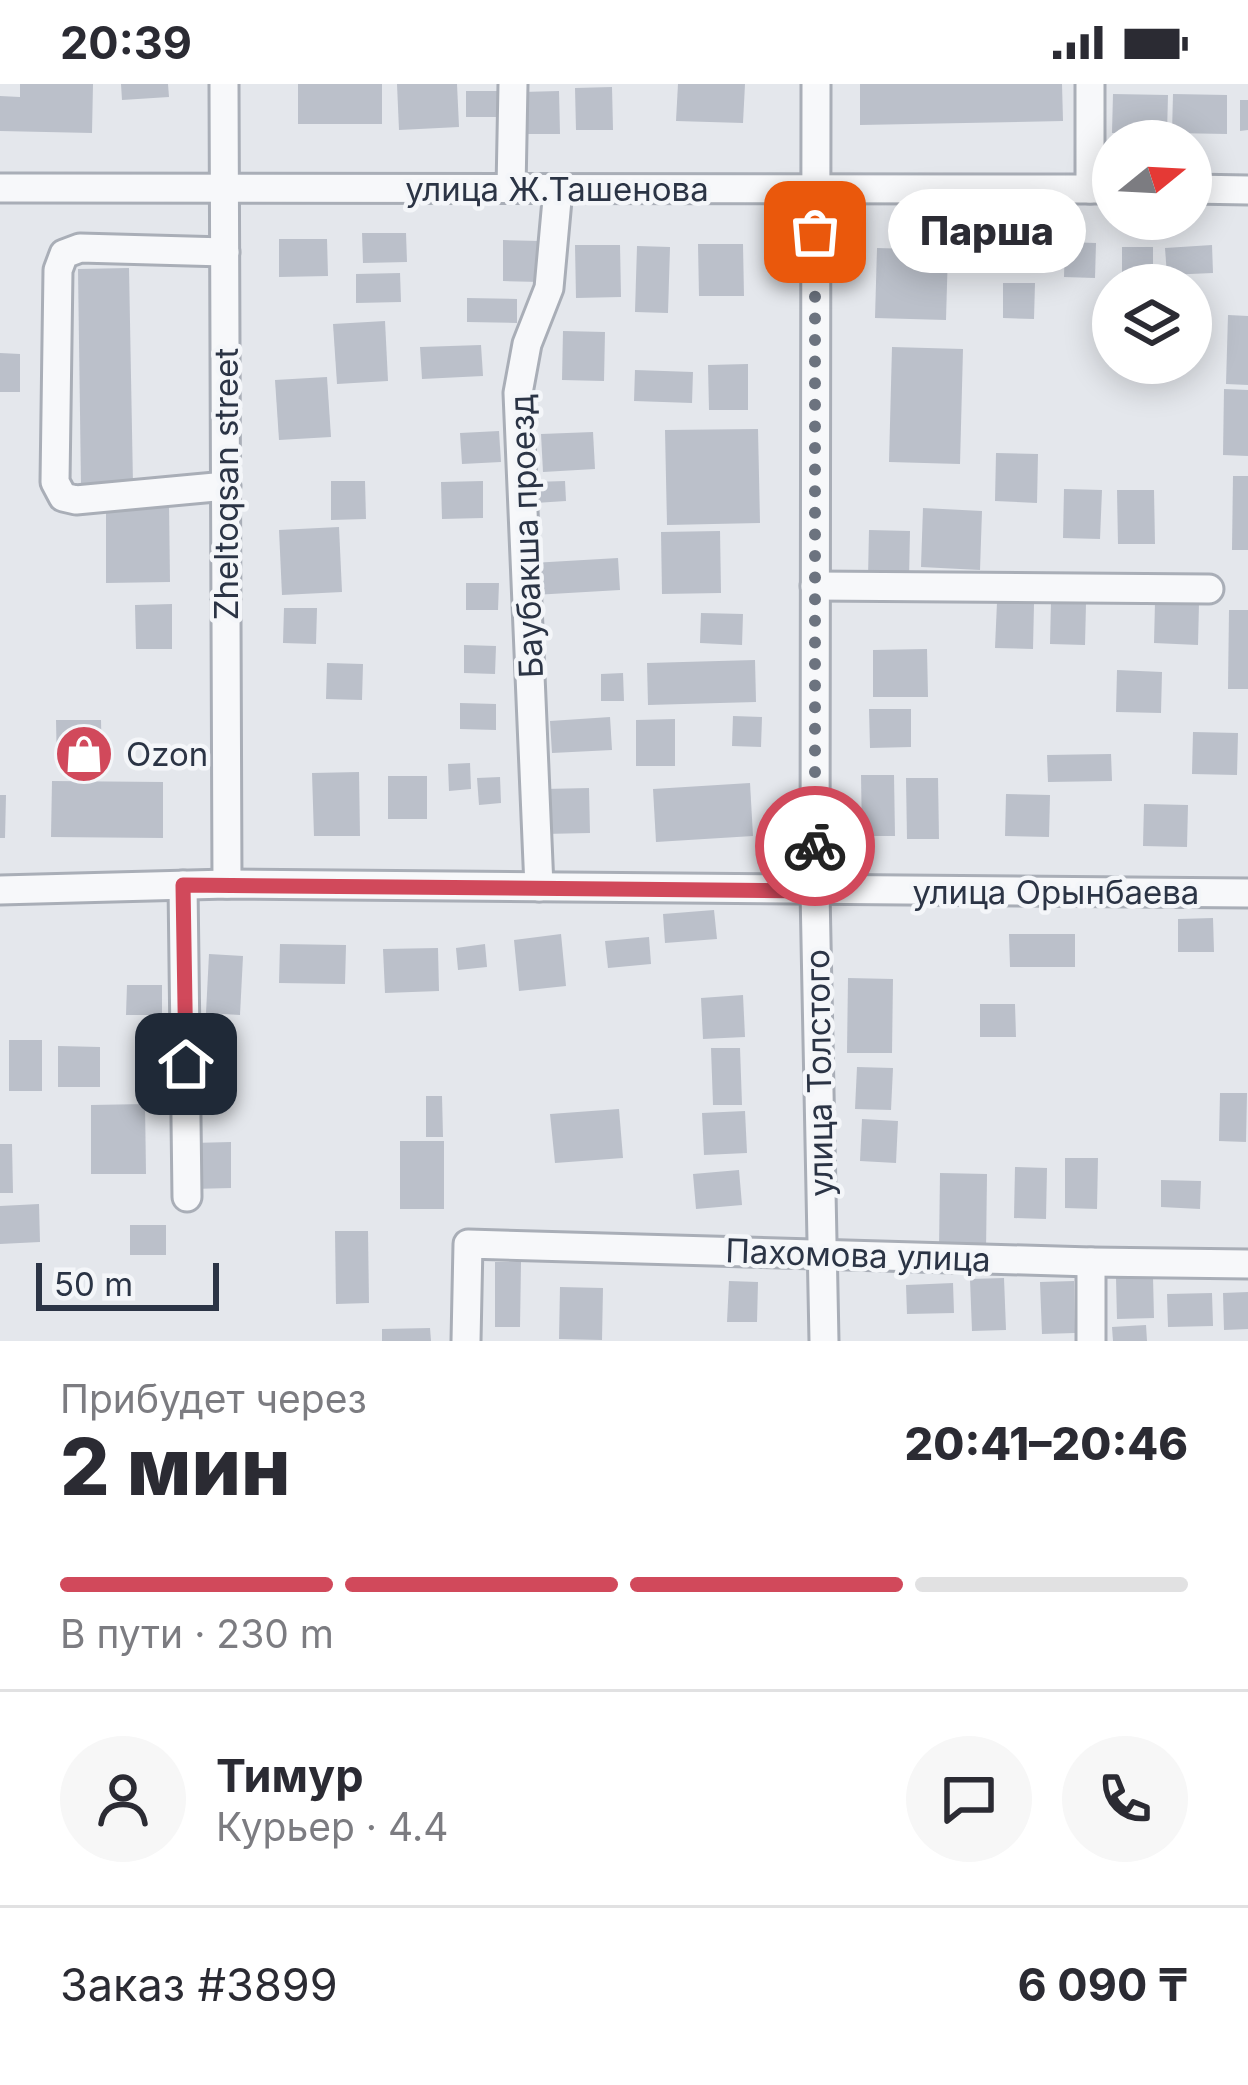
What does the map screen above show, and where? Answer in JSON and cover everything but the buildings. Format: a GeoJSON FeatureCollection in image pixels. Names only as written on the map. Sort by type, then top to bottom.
{"type":"FeatureCollection","features":[{"type":"Feature","properties":{"kind":"street","name":"Zheltoqsan street"},"geometry":{"type":"LineString","coordinates":[[224,84],[227,884]]}},
{"type":"Feature","properties":{"kind":"street"},"geometry":{"type":"LineString","coordinates":[[511,189],[513,84]]}},
{"type":"Feature","properties":{"kind":"street","name":"улица Толстого"},"geometry":{"type":"LineString","coordinates":[[816,84],[815,891],[824,1341]]}},
{"type":"Feature","properties":{"kind":"street"},"geometry":{"type":"LineString","coordinates":[[1090,84],[1094,120]]}},
{"type":"Feature","properties":{"kind":"street","name":"улица Ж.Ташенова"},"geometry":{"type":"LineString","coordinates":[[0,188],[1092,189]]}},
{"type":"Feature","properties":{"kind":"street","name":"Баубакша проезд"},"geometry":{"type":"LineString","coordinates":[[539,887],[518,393],[526,344],[549,288],[558,189]]}},
{"type":"Feature","properties":{"kind":"street"},"geometry":{"type":"LineString","coordinates":[[1212,189],[1248,190]]}},
{"type":"Feature","properties":{"kind":"street"},"geometry":{"type":"LineString","coordinates":[[225,252],[80,248],[64,254],[58,270],[55,482],[63,497],[76,500],[226,486]]}},
{"type":"Feature","properties":{"kind":"street"},"geometry":{"type":"LineString","coordinates":[[815,586],[1209,589]]}},
{"type":"Feature","properties":{"kind":"street","name":"улица Орынбаева"},"geometry":{"type":"LineString","coordinates":[[0,890],[227,884],[1248,893]]}},
{"type":"Feature","properties":{"kind":"street"},"geometry":{"type":"LineString","coordinates":[[183,885],[187,1197]]}},
{"type":"Feature","properties":{"kind":"street","name":"Пахомова улица"},"geometry":{"type":"LineString","coordinates":[[466,1341],[468,1244],[1248,1264]]}},
{"type":"Feature","properties":{"kind":"street"},"geometry":{"type":"LineString","coordinates":[[1091,1262],[1091,1341]]}},
{"type":"Feature","properties":{"kind":"way so far"},"geometry":{"type":"LineString","coordinates":[[815,232],[815,846]]}},
{"type":"Feature","properties":{"kind":"place","name":"Парша"},"geometry":{"type":"Point","coordinates":[815,232]}},
{"type":"Feature","properties":{"kind":"place","name":"Ozon"},"geometry":{"type":"Point","coordinates":[84,754]}},
{"type":"Feature","properties":{"kind":"route"},"geometry":{"type":"LineString","coordinates":[[186,1064],[183,885],[815,891],[815,846]]}}]}
